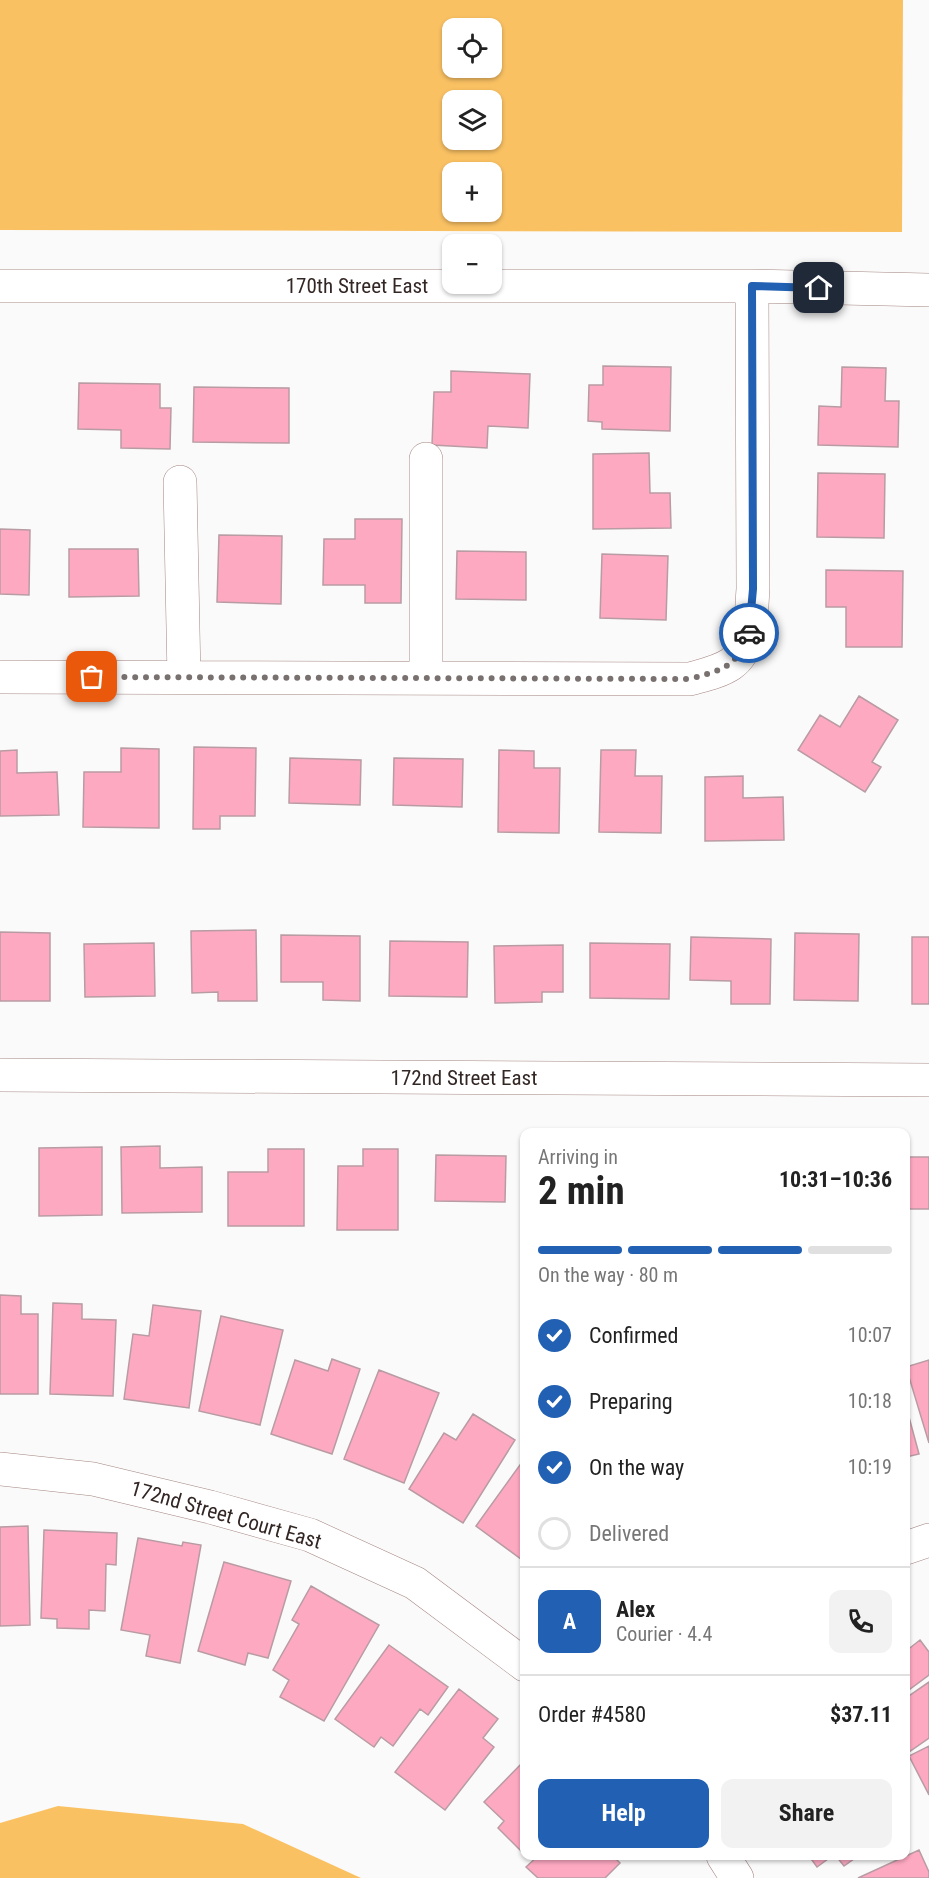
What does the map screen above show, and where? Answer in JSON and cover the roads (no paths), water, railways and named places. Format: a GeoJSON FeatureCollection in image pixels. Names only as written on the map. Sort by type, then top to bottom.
{"type":"FeatureCollection","features":[{"type":"Feature","properties":{"kind":"street","name":"170th Street East"},"geometry":{"type":"LineString","coordinates":[[0,286],[752,286],[929,290]]}},
{"type":"Feature","properties":{"kind":"street"},"geometry":{"type":"LineString","coordinates":[[0,677],[690,679],[720,670],[732,663],[743,650],[750,630],[753,589],[752,286]]}},
{"type":"Feature","properties":{"kind":"street"},"geometry":{"type":"LineString","coordinates":[[426,459],[426,678]]}},
{"type":"Feature","properties":{"kind":"street"},"geometry":{"type":"LineString","coordinates":[[180,482],[184,677]]}},
{"type":"Feature","properties":{"kind":"street","name":"172nd Street East"},"geometry":{"type":"LineString","coordinates":[[0,1076],[929,1080]]}},
{"type":"Feature","properties":{"kind":"street","name":"172nd Street Court East"},"geometry":{"type":"LineString","coordinates":[[0,1469],[93,1479],[210,1507],[310,1535],[415,1583],[520,1661]]}},
{"type":"Feature","properties":{"kind":"street"},"geometry":{"type":"LineString","coordinates":[[910,1547],[929,1540]]}},
{"type":"Feature","properties":{"kind":"street"},"geometry":{"type":"LineString","coordinates":[[726,1860],[737,1878]]}}]}
